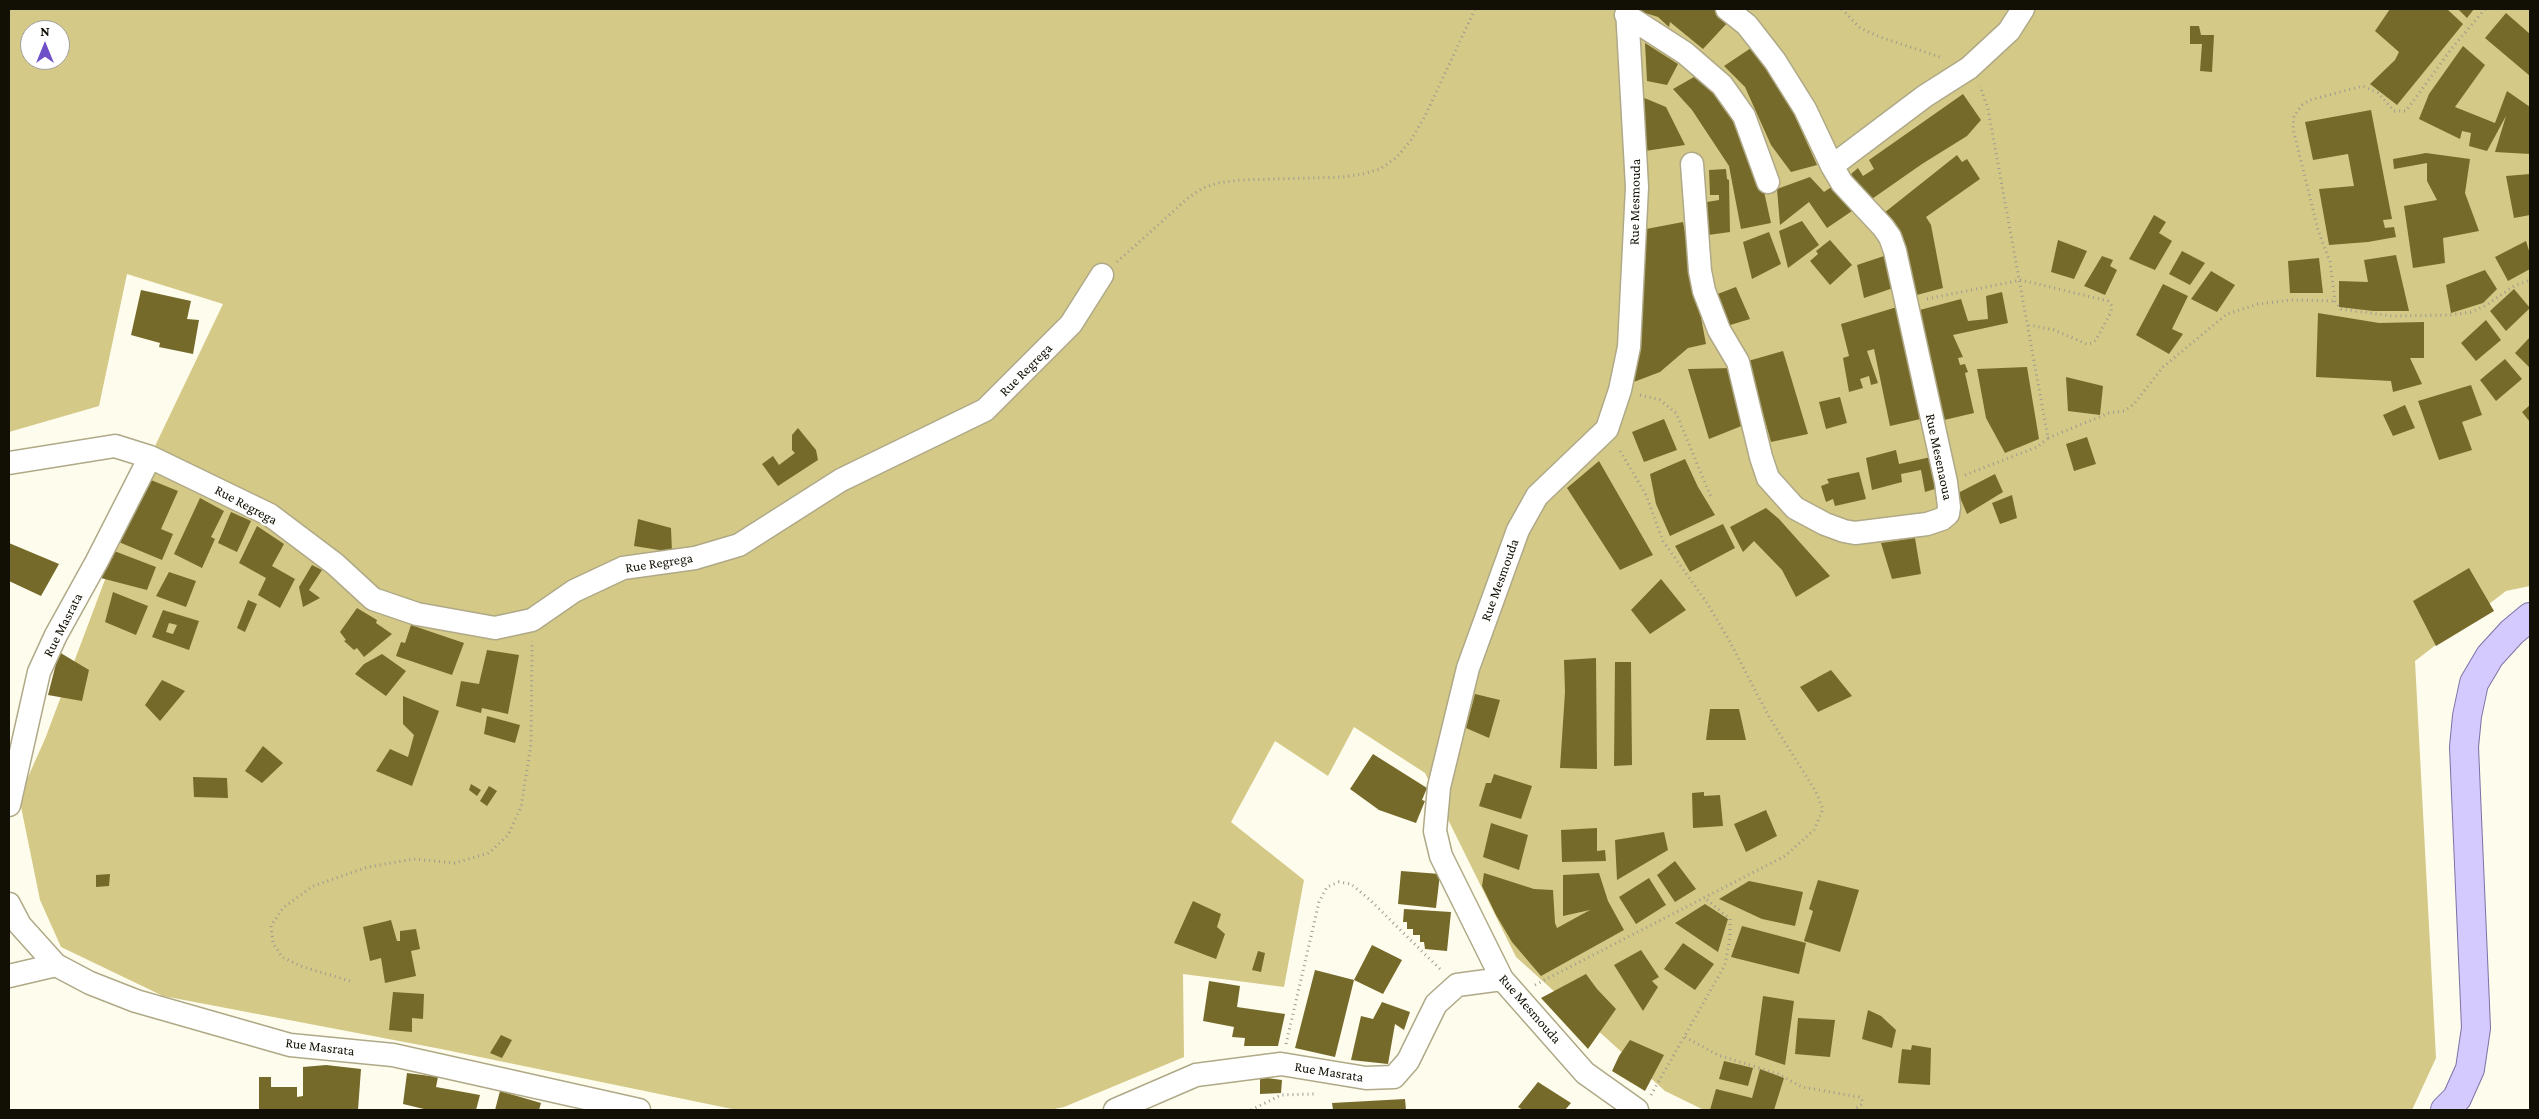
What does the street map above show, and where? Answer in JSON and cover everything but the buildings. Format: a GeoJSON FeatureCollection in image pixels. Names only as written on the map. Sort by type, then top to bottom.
{"type":"FeatureCollection","features":[{"type":"Feature","properties":{"kind":"main road"},"geometry":{"type":"LineString","coordinates":[[2446,1110],[2457,1098],[2470,1069],[2476,1028],[2464,747],[2467,716],[2474,683],[2490,656],[2512,632],[2530,617]]}},
{"type":"Feature","properties":{"kind":"street"},"geometry":{"type":"LineString","coordinates":[[1727,9],[1747,25],[1775,61],[1805,110],[1832,166],[1925,96],[1969,68],[2009,31],[2023,9]]}},
{"type":"Feature","properties":{"kind":"street"},"geometry":{"type":"LineString","coordinates":[[1626,12],[1685,53],[1722,85],[1744,116],[1768,182]]}},
{"type":"Feature","properties":{"kind":"street","name":"Rue Mesmouda"},"geometry":{"type":"LineString","coordinates":[[1626,12],[1637,187],[1629,347],[1620,390],[1607,429],[1537,496],[1518,530],[1468,668],[1439,787],[1435,831],[1441,856],[1508,988],[1585,1073],[1642,1106]]}},
{"type":"Feature","properties":{"kind":"street","name":"Rue Mesenaoua"},"geometry":{"type":"LineString","coordinates":[[1692,164],[1699,262],[1704,291],[1719,330],[1738,362],[1760,457],[1768,478],[1795,508],[1825,524],[1855,533],[1927,524],[1942,519],[1948,514],[1946,482],[1890,238],[1842,183],[1832,166]]}},
{"type":"Feature","properties":{"kind":"street","name":"Rue Regrega"},"geometry":{"type":"LineString","coordinates":[[9,463],[115,446],[150,457],[270,515],[335,564],[373,599],[417,614],[495,628],[532,620],[574,591],[623,568],[695,558],[739,545],[840,480],[985,410],[1071,324],[1102,275]]}},
{"type":"Feature","properties":{"kind":"street","name":"Rue Masrata"},"geometry":{"type":"LineString","coordinates":[[9,805],[39,672],[56,635],[97,561],[150,457]]}},
{"type":"Feature","properties":{"kind":"street","name":"Rue Masrata"},"geometry":{"type":"LineString","coordinates":[[9,904],[20,925],[56,965],[90,983],[136,1001],[290,1045],[393,1055],[639,1110]]}},
{"type":"Feature","properties":{"kind":"street"},"geometry":{"type":"LineString","coordinates":[[9,976],[56,965]]}},
{"type":"Feature","properties":{"kind":"street"},"geometry":{"type":"LineString","coordinates":[[1457,985],[1508,988]]}},
{"type":"Feature","properties":{"kind":"street","name":"Rue Masrata"},"geometry":{"type":"LineString","coordinates":[[1115,1110],[1196,1075],[1281,1064],[1366,1078],[1394,1077],[1408,1060],[1436,1004],[1457,985]]}},
{"type":"Feature","properties":{"kind":"path"},"geometry":{"type":"LineString","coordinates":[[1102,275],[1188,198],[1203,188],[1218,183],[1240,180],[1343,177],[1363,174],[1380,169],[1397,158],[1411,140],[1425,116],[1476,9]]}},
{"type":"Feature","properties":{"kind":"path"},"geometry":{"type":"LineString","coordinates":[[1842,9],[1860,28],[1880,37],[1969,68],[1980,86],[1988,110],[2021,280],[2048,438]]}},
{"type":"Feature","properties":{"kind":"path"},"geometry":{"type":"LineString","coordinates":[[2485,9],[2452,48],[2406,111],[2394,111],[2378,93],[2363,86],[2310,100],[2302,105],[2294,116],[2293,130],[2318,230],[2330,262],[2335,302],[2341,310],[2353,313],[2392,316],[2450,315],[2472,312],[2485,306],[2514,286],[2530,280]]}},
{"type":"Feature","properties":{"kind":"path"},"geometry":{"type":"LineString","coordinates":[[1906,303],[2021,280],[2108,301],[2111,306],[2111,312],[2092,343],[2087,344],[2054,330],[2029,326]]}},
{"type":"Feature","properties":{"kind":"path"},"geometry":{"type":"LineString","coordinates":[[1946,482],[2036,447],[2048,438],[2109,414],[2124,411],[2134,404],[2163,367],[2227,314],[2258,304],[2291,300],[2335,302]]}},
{"type":"Feature","properties":{"kind":"path"},"geometry":{"type":"LineString","coordinates":[[1620,390],[1660,400],[1676,414],[1711,497]]}},
{"type":"Feature","properties":{"kind":"path"},"geometry":{"type":"LineString","coordinates":[[1508,988],[1704,898],[1785,856],[1814,830],[1823,809],[1816,792],[1768,715],[1730,640],[1707,603],[1663,541],[1646,495],[1607,429]]}},
{"type":"Feature","properties":{"kind":"path"},"geometry":{"type":"LineString","coordinates":[[350,980],[303,967],[282,957],[273,943],[271,926],[283,908],[313,886],[368,867],[413,859],[455,863],[489,853],[508,835],[521,807],[531,745],[532,620]]}},
{"type":"Feature","properties":{"kind":"path"},"geometry":{"type":"LineString","coordinates":[[1281,1064],[1319,902],[1326,887],[1339,882],[1351,884],[1369,899],[1457,985]]}},
{"type":"Feature","properties":{"kind":"path"},"geometry":{"type":"LineString","coordinates":[[1642,1106],[1685,1037],[1725,965],[1730,938],[1728,915],[1704,898]]}},
{"type":"Feature","properties":{"kind":"path"},"geometry":{"type":"LineString","coordinates":[[1685,1037],[1718,1055],[1778,1074],[1802,1087],[1859,1097],[1862,1104],[1854,1110]]}},
{"type":"Feature","properties":{"kind":"path"},"geometry":{"type":"LineString","coordinates":[[1251,1110],[1281,1096],[1296,1093],[1323,1094]]}},
{"type":"Feature","properties":{"kind":"shaded area"},"geometry":{"type":"Polygon","coordinates":[[[9,9],[2530,9],[2530,586],[2506,591],[2415,661],[2436,1058],[2412,1110],[1704,1110],[1665,1091],[1516,957],[1425,773],[1354,727],[1328,776],[1275,741],[1231,822],[1304,880],[1284,987],[1183,974],[1184,1057],[1064,1107],[1050,1110],[737,1110],[441,1049],[163,996],[61,947],[40,900],[19,797],[45,739],[156,444],[223,304],[127,274],[99,406],[9,432],[9,9]]]}}]}
